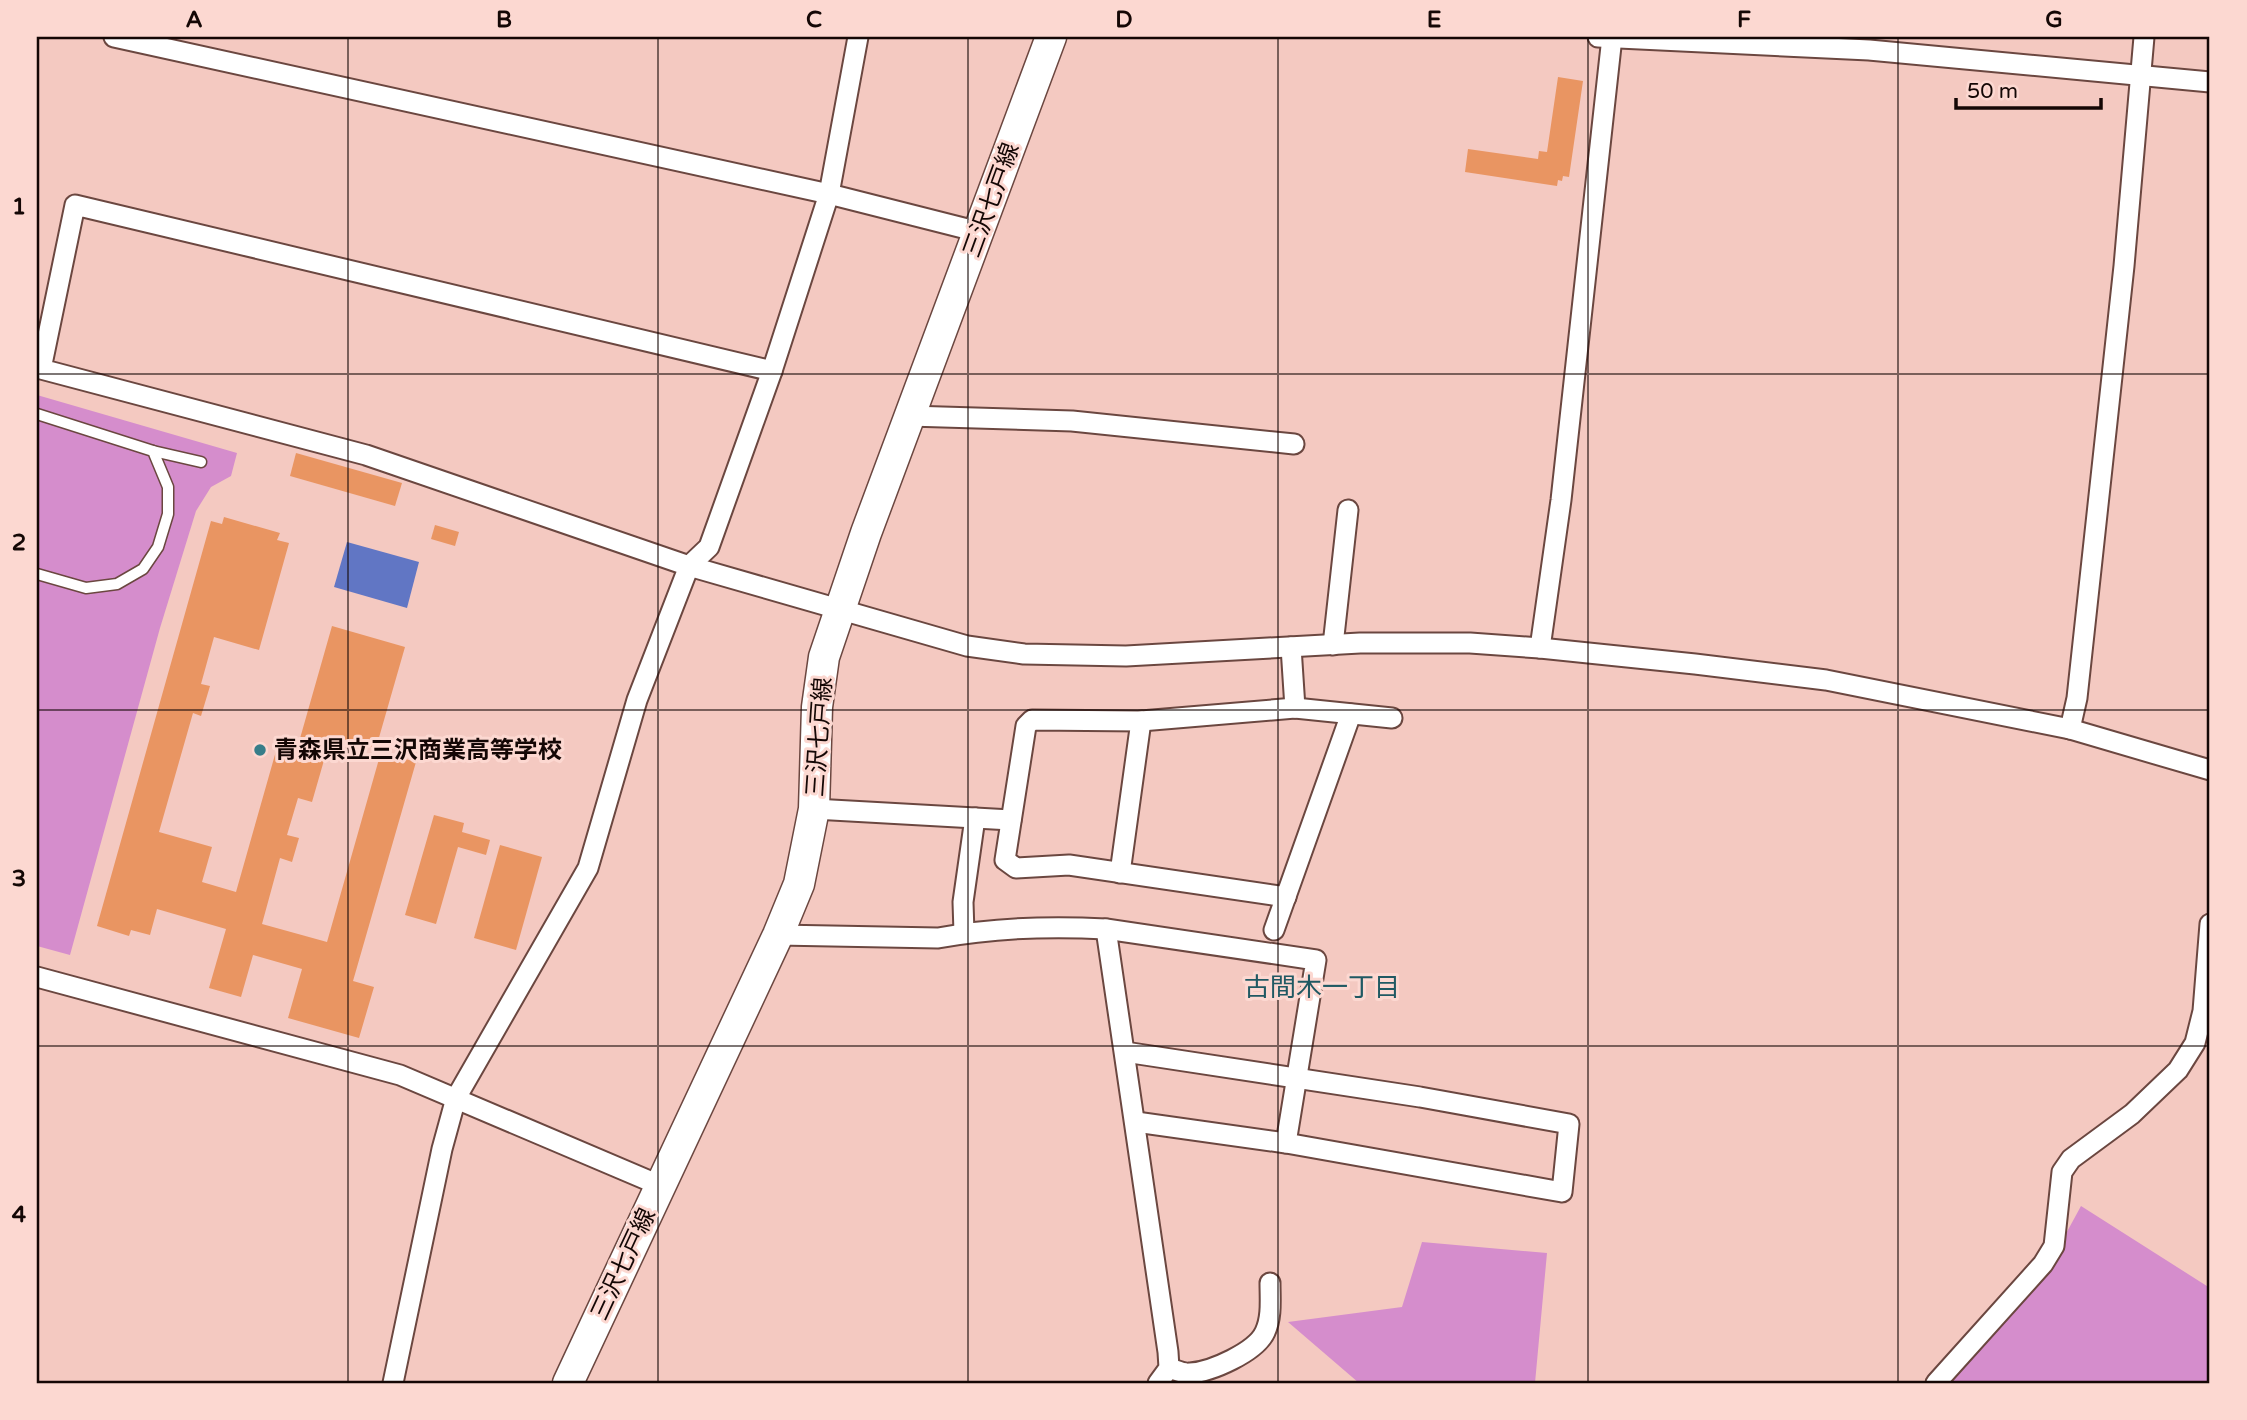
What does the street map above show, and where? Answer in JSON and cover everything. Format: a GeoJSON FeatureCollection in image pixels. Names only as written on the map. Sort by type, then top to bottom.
{"type":"FeatureCollection","features":[{"type":"Feature","properties":{"kind":"main road","name":"三沢七戸線"},"geometry":{"type":"LineString","coordinates":[[568,1383],[778,935],[799,884],[814,809],[817,707],[824,657],[909,416],[1051,37]]}},
{"type":"Feature","properties":{"kind":"street"},"geometry":{"type":"LineString","coordinates":[[114,37],[829,194],[979,232]]}},
{"type":"Feature","properties":{"kind":"street"},"geometry":{"type":"LineString","coordinates":[[393,1383],[442,1149],[456,1098],[588,868],[637,700],[689,566],[709,547],[772,372],[829,194],[858,37]]}},
{"type":"Feature","properties":{"kind":"street"},"geometry":{"type":"LineString","coordinates":[[1540,648],[1561,500],[1607,37],[1869,50],[2210,82]]}},
{"type":"Feature","properties":{"kind":"street"},"geometry":{"type":"LineString","coordinates":[[2070,729],[2078,684],[2121,293],[2144,37]]}},
{"type":"Feature","properties":{"kind":"street"},"geometry":{"type":"LineString","coordinates":[[772,372],[75,205],[41,369],[366,455],[689,566],[967,646],[1024,654],[1126,656],[1333,645],[1470,643],[1695,663],[1826,680],[2070,729],[2210,770]]}},
{"type":"Feature","properties":{"kind":"street"},"geometry":{"type":"LineString","coordinates":[[909,416],[1072,421],[1294,444]]}},
{"type":"Feature","properties":{"kind":"street"},"geometry":{"type":"LineString","coordinates":[[1333,645],[1348,510]]}},
{"type":"Feature","properties":{"kind":"street"},"geometry":{"type":"LineString","coordinates":[[1291,647],[1295,708]]}},
{"type":"Feature","properties":{"kind":"street"},"geometry":{"type":"LineString","coordinates":[[1286,897],[1069,865],[1016,868],[1005,860],[1026,726],[1032,720],[1141,721],[1295,708],[1392,718]]}},
{"type":"Feature","properties":{"kind":"street"},"geometry":{"type":"LineString","coordinates":[[1274,930],[1352,714]]}},
{"type":"Feature","properties":{"kind":"street"},"geometry":{"type":"LineString","coordinates":[[1120,873],[1141,721]]}},
{"type":"Feature","properties":{"kind":"street"},"geometry":{"type":"LineString","coordinates":[[814,809],[1011,820]]}},
{"type":"Feature","properties":{"kind":"street"},"geometry":{"type":"LineString","coordinates":[[964,933],[963,902],[975,818]]}},
{"type":"Feature","properties":{"kind":"street"},"geometry":{"type":"LineString","coordinates":[[1936,1383],[2049,1255],[2054,1246],[2062,1172],[2071,1159],[2132,1114],[2178,1070],[2195,1043],[2203,1011],[2210,924]]}},
{"type":"Feature","properties":{"kind":"street"},"geometry":{"type":"LineString","coordinates":[[778,935],[938,938],[964,933],[1075,927],[1107,929],[1316,960],[1286,1143]]}},
{"type":"Feature","properties":{"kind":"street"},"geometry":{"type":"LineString","coordinates":[[1107,929],[1136,1122],[1164,1376],[1214,1370],[1254,1345],[1264,1335],[1269,1321],[1270,1283]]}},
{"type":"Feature","properties":{"kind":"street"},"geometry":{"type":"LineString","coordinates":[[37,977],[400,1075],[659,1185]]}},
{"type":"Feature","properties":{"kind":"street"},"geometry":{"type":"LineString","coordinates":[[1125,1052],[1420,1097],[1569,1124],[1563,1192],[1286,1143],[1136,1122]]}},
{"type":"Feature","properties":{"kind":"lane"},"geometry":{"type":"LineString","coordinates":[[37,414],[153,451],[201,462]]}},
{"type":"Feature","properties":{"kind":"lane"},"geometry":{"type":"LineString","coordinates":[[37,574],[86,589],[117,584],[143,569],[158,547],[169,514],[167,487],[153,451]]}},
{"type":"Feature","properties":{"kind":"shaded area"},"geometry":{"type":"Polygon","coordinates":[[[37,395],[237,453],[231,476],[211,487],[196,511],[160,628],[70,955],[37,946],[37,395]]]}},
{"type":"Feature","properties":{"kind":"shaded area"},"geometry":{"type":"Polygon","coordinates":[[[2081,1206],[2210,1288],[2210,1383],[1950,1383],[2050,1263],[2081,1206]]]}},
{"type":"Feature","properties":{"kind":"shaded area"},"geometry":{"type":"Polygon","coordinates":[[[1422,1242],[1547,1253],[1535,1383],[1359,1383],[1288,1322],[1402,1307],[1422,1242]]]}},
{"type":"Feature","properties":{"kind":"water"},"geometry":{"type":"Polygon","coordinates":[[[347,542],[419,562],[407,608],[334,587],[347,542]]]}},
{"type":"Feature","properties":{"kind":"building"},"geometry":{"type":"Polygon","coordinates":[[[1558,77],[1583,81],[1569,177],[1563,176],[1562,181],[1558,180],[1557,186],[1465,172],[1468,149],[1538,159],[1539,151],[1547,152],[1558,77]]]}},
{"type":"Feature","properties":{"kind":"building"},"geometry":{"type":"Polygon","coordinates":[[[296,453],[402,483],[395,506],[290,476],[296,453]]]}},
{"type":"Feature","properties":{"kind":"building"},"geometry":{"type":"Polygon","coordinates":[[[224,517],[280,533],[277,540],[289,543],[259,650],[214,637],[201,684],[210,686],[201,716],[193,713],[159,832],[212,847],[202,882],[236,892],[280,737],[299,742],[332,626],[405,647],[376,748],[331,736],[312,802],[298,798],[287,835],[299,838],[292,862],[280,858],[262,924],[327,942],[381,752],[416,762],[353,981],[374,987],[359,1038],[288,1018],[302,969],[253,955],[241,997],[209,988],[226,929],[157,909],[150,935],[131,930],[129,936],[97,926],[211,521],[222,524],[224,517]]]}},
{"type":"Feature","properties":{"kind":"building"},"geometry":{"type":"Polygon","coordinates":[[[435,525],[459,532],[455,546],[431,539],[435,525]]]}},
{"type":"Feature","properties":{"kind":"building"},"geometry":{"type":"Polygon","coordinates":[[[434,815],[464,823],[462,832],[490,840],[486,855],[458,847],[436,924],[405,915],[434,815]]]}},
{"type":"Feature","properties":{"kind":"building"},"geometry":{"type":"Polygon","coordinates":[[[500,845],[542,857],[516,950],[474,938],[500,845]]]}},
{"type":"Feature","properties":{"kind":"place","name":"青森県立三沢商業高等学校"},"geometry":{"type":"Point","coordinates":[260,750]}},
{"type":"Feature","properties":{"kind":"district","name":"古間木一丁目"},"geometry":{"type":"Point","coordinates":[1322,987]}}]}
